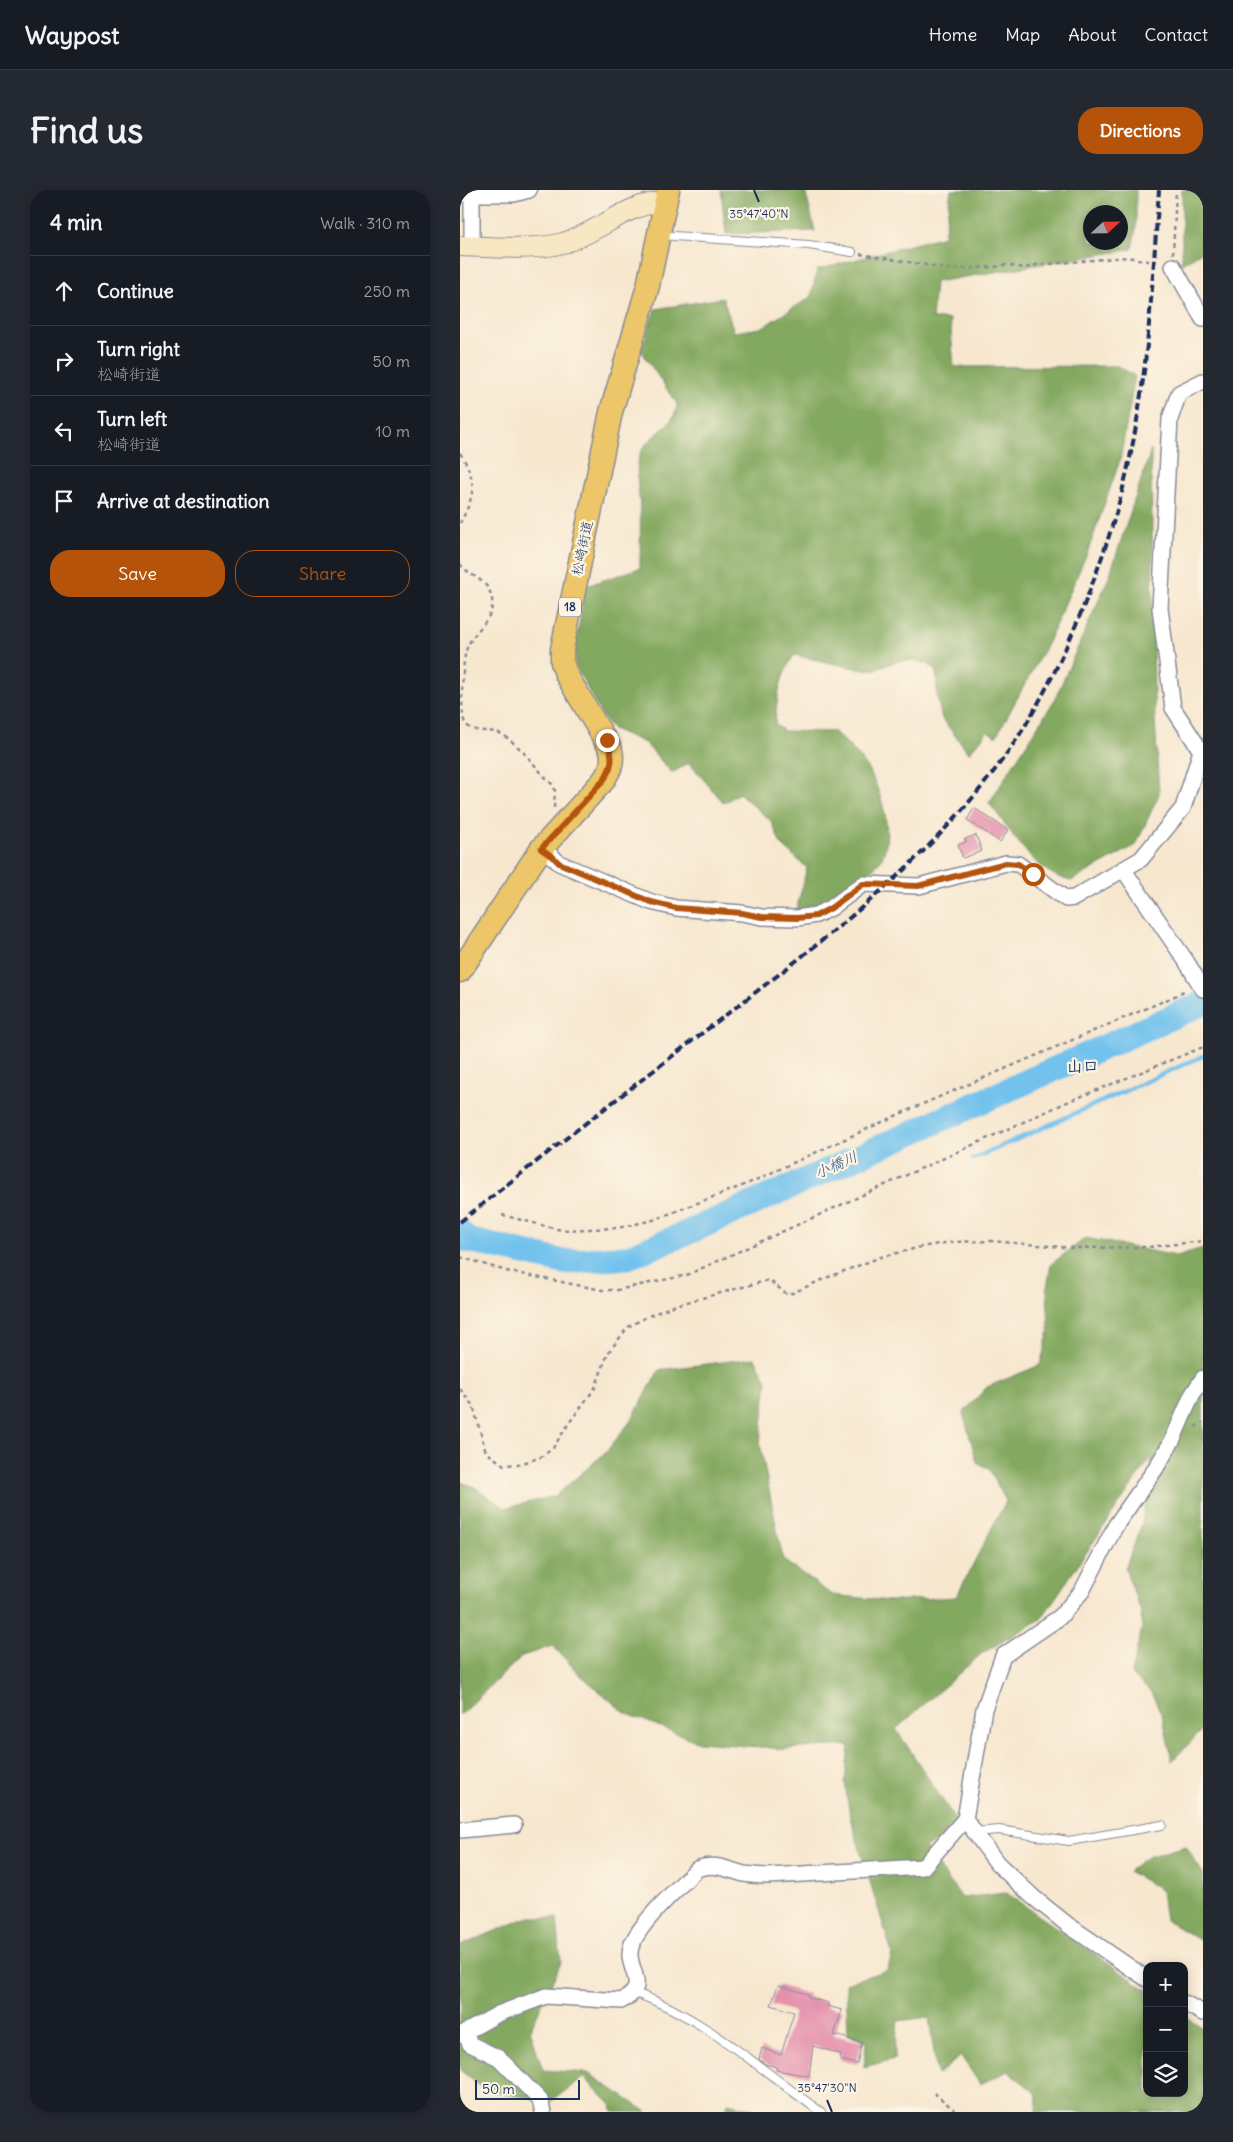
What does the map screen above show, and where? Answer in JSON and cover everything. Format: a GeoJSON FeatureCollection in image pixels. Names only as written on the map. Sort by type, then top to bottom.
{"type":"FeatureCollection","features":[{"type":"Feature","properties":{"kind":"main road","name":"松崎街道"},"geometry":{"type":"LineString","coordinates":[[460,971],[548,842],[603,781],[611,769],[613,760],[607,740],[566,674],[562,662],[562,649],[610,412],[648,286],[666,196]]}},
{"type":"Feature","properties":{"kind":"street"},"geometry":{"type":"LineString","coordinates":[[529,190],[514,194],[468,193],[466,246],[540,246],[565,243],[630,210],[666,196]]}},
{"type":"Feature","properties":{"kind":"street"},"geometry":{"type":"LineString","coordinates":[[1173,266],[1203,320]]}},
{"type":"Feature","properties":{"kind":"street"},"geometry":{"type":"LineString","coordinates":[[548,842],[553,857],[559,863],[651,902],[676,908],[742,913],[762,917],[797,918],[816,916],[831,908],[863,884],[918,886],[1006,863],[1018,864],[1066,899],[1074,898],[1141,859],[1183,808],[1202,751],[1173,708],[1160,608],[1170,420],[1179,393],[1203,381]]}},
{"type":"Feature","properties":{"kind":"street"},"geometry":{"type":"LineString","coordinates":[[1123,869],[1201,986]]}},
{"type":"Feature","properties":{"kind":"street"},"geometry":{"type":"LineString","coordinates":[[543,2112],[540,2100],[499,2058],[470,2044],[463,2033],[498,2014],[546,1996],[621,2002],[635,1993],[637,1985],[630,1952],[631,1945],[660,1907],[697,1869],[705,1866],[714,1866],[746,1874],[768,1876],[923,1867],[965,1819],[984,1709],[1004,1656],[1060,1617],[1082,1591],[1116,1525],[1156,1468],[1172,1441],[1192,1395],[1203,1378]]}},
{"type":"Feature","properties":{"kind":"street"},"geometry":{"type":"LineString","coordinates":[[965,1819],[997,1863],[1034,1897],[1068,1925],[1143,1976]]}},
{"type":"Feature","properties":{"kind":"street"},"geometry":{"type":"LineString","coordinates":[[460,1830],[514,1825]]}},
{"type":"Feature","properties":{"kind":"street"},"geometry":{"type":"LineString","coordinates":[[1188,2005],[1203,2014]]}},
{"type":"Feature","properties":{"kind":"lane"},"geometry":{"type":"LineString","coordinates":[[658,235],[809,245],[852,252]]}},
{"type":"Feature","properties":{"kind":"lane"},"geometry":{"type":"LineString","coordinates":[[975,1832],[999,1830],[1068,1841],[1162,1825]]}},
{"type":"Feature","properties":{"kind":"lane"},"geometry":{"type":"LineString","coordinates":[[635,1993],[658,2001],[705,2028],[821,2112]]}},
{"type":"Feature","properties":{"kind":"path"},"geometry":{"type":"LineString","coordinates":[[852,252],[950,268],[1004,265],[1026,268],[1036,265],[1127,257],[1173,266],[1176,190]]}},
{"type":"Feature","properties":{"kind":"path"},"geometry":{"type":"LineString","coordinates":[[460,453],[470,468],[474,489],[471,504],[460,523]]}},
{"type":"Feature","properties":{"kind":"path"},"geometry":{"type":"LineString","coordinates":[[460,564],[466,572],[485,582],[493,608],[490,617],[471,640],[466,650],[461,699],[462,715],[466,724],[472,729],[498,732],[509,739],[552,785],[555,790],[548,842]]}},
{"type":"Feature","properties":{"kind":"path"},"geometry":{"type":"LineString","coordinates":[[502,1214],[561,1230],[618,1228],[653,1220],[747,1184],[904,1112],[1201,986]]}},
{"type":"Feature","properties":{"kind":"path"},"geometry":{"type":"LineString","coordinates":[[460,1258],[506,1271],[602,1290],[617,1290],[687,1275],[1065,1103],[1203,1047]]}},
{"type":"Feature","properties":{"kind":"path"},"geometry":{"type":"LineString","coordinates":[[460,1389],[473,1406],[486,1452],[504,1465],[520,1464],[541,1457],[553,1448],[568,1423],[595,1388],[608,1353],[628,1327],[676,1304],[769,1280],[788,1295],[826,1278],[881,1258],[921,1247],[950,1242],[990,1241],[1074,1248],[1149,1247],[1203,1241]]}},
{"type":"Feature","properties":{"kind":"path"},"geometry":{"type":"LineString","coordinates":[[934,2093],[957,2112]]}},
{"type":"Feature","properties":{"kind":"green space"},"geometry":{"type":"Polygon","coordinates":[[[721,190],[805,190],[815,231],[726,234],[721,190]]]}},
{"type":"Feature","properties":{"kind":"green space"},"geometry":{"type":"Polygon","coordinates":[[[951,190],[1136,190],[1136,227],[1132,249],[1128,250],[1128,205],[1083,205],[1083,250],[1126,250],[935,282],[932,319],[950,319],[954,367],[1118,366],[1135,376],[1120,460],[1088,551],[1048,642],[996,737],[988,731],[969,753],[942,719],[937,696],[935,669],[928,664],[914,660],[895,662],[876,669],[863,670],[794,655],[785,672],[780,688],[775,724],[784,731],[835,732],[862,760],[868,769],[883,807],[887,834],[886,847],[882,858],[874,868],[830,902],[796,911],[807,868],[781,844],[771,821],[739,793],[724,803],[689,763],[672,773],[645,743],[613,729],[603,718],[575,665],[576,641],[586,586],[640,568],[640,503],[637,466],[645,445],[668,424],[676,412],[677,404],[641,351],[655,309],[723,298],[734,332],[761,328],[811,297],[817,270],[944,236],[951,190]]]}},
{"type":"Feature","properties":{"kind":"green space"},"geometry":{"type":"Polygon","coordinates":[[[1182,190],[1203,190],[1203,251],[1182,264],[1182,190]]]}},
{"type":"Feature","properties":{"kind":"green space"},"geometry":{"type":"Polygon","coordinates":[[[1151,450],[1154,698],[1159,794],[1136,845],[1071,881],[1058,877],[1046,870],[1024,850],[989,803],[1054,701],[1109,577],[1151,450]]]}},
{"type":"Feature","properties":{"kind":"green space"},"geometry":{"type":"Polygon","coordinates":[[[1086,1238],[1176,1256],[1203,1248],[1203,1652],[1201,1652],[1203,1656],[1203,1732],[1201,1731],[1172,1761],[1163,1718],[1152,1693],[1131,1674],[1142,1628],[1141,1612],[1125,1568],[1142,1524],[1152,1456],[1041,1619],[981,1654],[896,1729],[955,1819],[954,1833],[925,1848],[962,1898],[1006,1893],[1143,1987],[1143,2097],[1188,2097],[1188,2019],[1203,2029],[1203,2112],[1036,2112],[1037,2094],[1008,2071],[980,2084],[961,2056],[937,2075],[929,2017],[898,2021],[894,2059],[864,2067],[866,2041],[848,2034],[846,1983],[888,1970],[892,1953],[850,1817],[845,1782],[849,1745],[784,1749],[699,1742],[625,1713],[578,1673],[553,1646],[522,1656],[460,1715],[460,1482],[473,1486],[505,1508],[555,1496],[606,1452],[630,1422],[659,1370],[755,1358],[767,1381],[760,1444],[783,1560],[832,1595],[890,1601],[956,1597],[1006,1501],[989,1469],[977,1462],[963,1413],[987,1387],[1040,1365],[1049,1331],[1047,1288],[1051,1264],[1086,1238]]]}},
{"type":"Feature","properties":{"kind":"green space"},"geometry":{"type":"Polygon","coordinates":[[[1186,1846],[1203,1874],[1203,1942],[1165,1920],[1161,1890],[1128,1871],[1147,1857],[1186,1846]]]}},
{"type":"Feature","properties":{"kind":"green space"},"geometry":{"type":"Polygon","coordinates":[[[526,1918],[557,1918],[561,1963],[530,2030],[543,2070],[588,2073],[647,2112],[613,2112],[612,2106],[584,2077],[550,2102],[485,2090],[460,2070],[460,1946],[526,1918]]]}},
{"type":"Feature","properties":{"kind":"green space"},"geometry":{"type":"Polygon","coordinates":[[[728,2103],[766,2112],[726,2112],[728,2103]]]}},
{"type":"Feature","properties":{"kind":"building"},"geometry":{"type":"Polygon","coordinates":[[[974,808],[1008,830],[1000,842],[967,820],[974,808]]]}},
{"type":"Feature","properties":{"kind":"building"},"geometry":{"type":"Polygon","coordinates":[[[976,835],[982,851],[963,858],[958,845],[966,842],[965,839],[976,835]]]}},
{"type":"Feature","properties":{"kind":"building"},"geometry":{"type":"Polygon","coordinates":[[[778,1985],[808,1994],[808,1997],[828,2003],[827,2006],[842,2010],[834,2035],[862,2042],[857,2064],[840,2060],[841,2054],[813,2046],[809,2076],[776,2070],[777,2067],[765,2064],[759,2059],[762,2048],[781,2055],[794,2012],[771,2005],[778,1985]]]}},
{"type":"Feature","properties":{"kind":"waterway","name":"小橋川"},"geometry":{"type":"LineString","coordinates":[[460,1232],[467,1240],[564,1262],[628,1257],[682,1235],[1203,1003]]}},
{"type":"Feature","properties":{"kind":"waterway"},"geometry":{"type":"LineString","coordinates":[[973,1159],[1203,1056]]}},
{"type":"Feature","properties":{"kind":"railway"},"geometry":{"type":"LineString","coordinates":[[460,1222],[810,950],[888,885],[959,814],[991,775],[1020,734],[1049,682],[1076,625],[1108,538],[1127,471],[1135,431],[1146,352],[1159,190]]}},
{"type":"Feature","properties":{"kind":"district","name":"山口"},"geometry":{"type":"Point","coordinates":[1083,1066]}},
{"type":"Feature","properties":{"kind":"route"},"geometry":{"type":"LineString","coordinates":[[607,740],[613,760],[611,769],[603,781],[541,849],[559,863],[651,902],[676,908],[742,913],[762,917],[797,918],[816,916],[831,908],[863,884],[918,886],[1006,863],[1018,864],[1033,874]]}}]}
